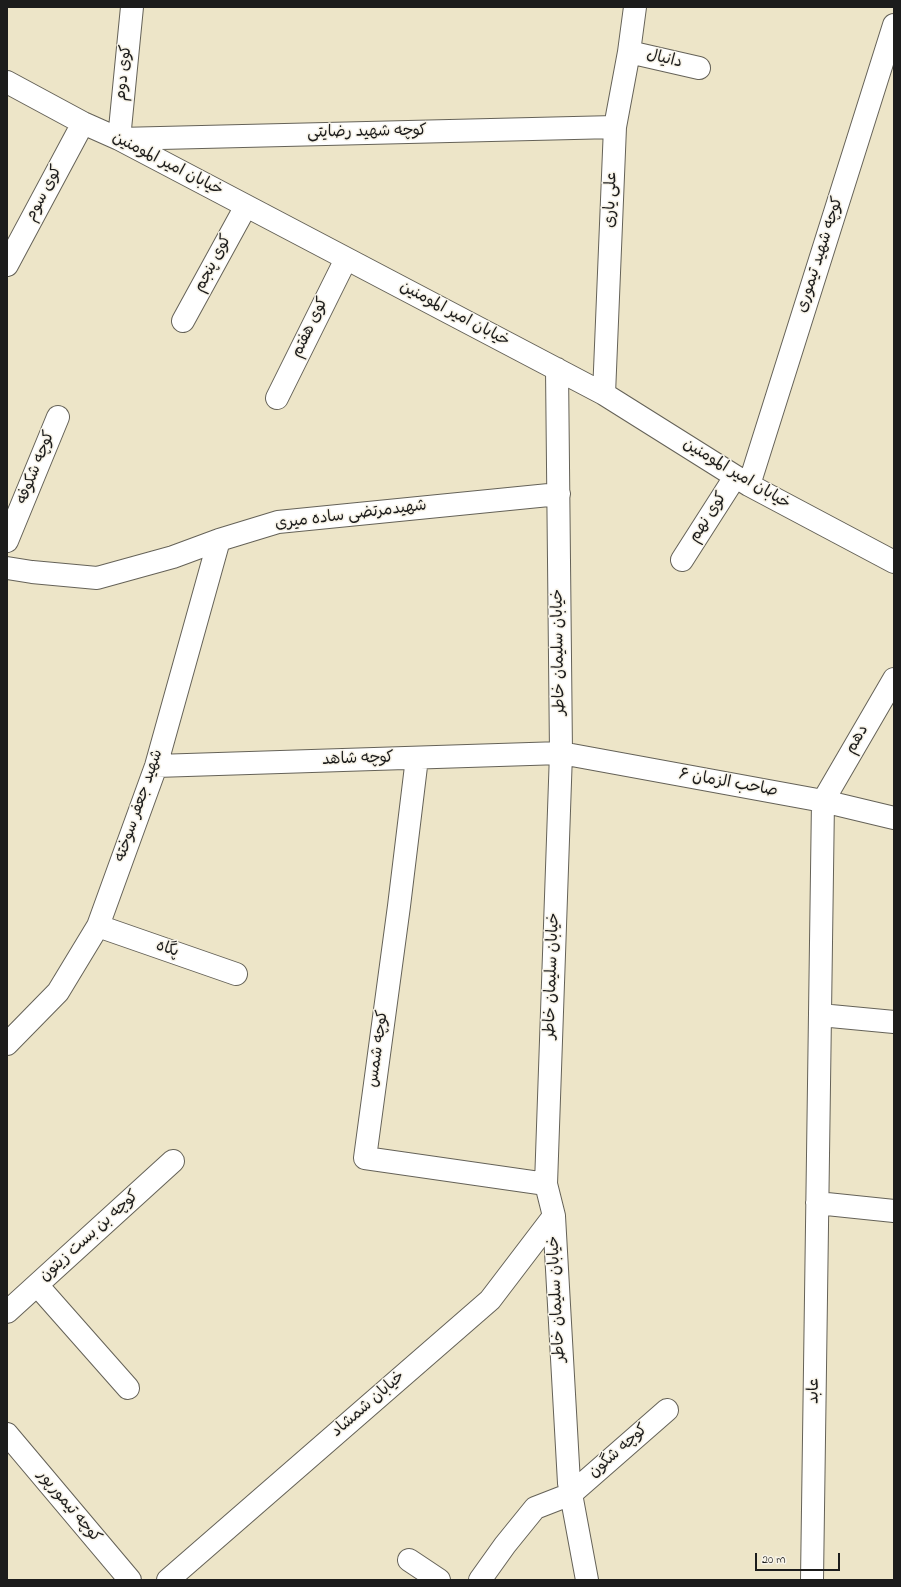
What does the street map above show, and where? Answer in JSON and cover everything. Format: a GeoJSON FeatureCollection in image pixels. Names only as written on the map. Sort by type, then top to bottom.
{"type":"FeatureCollection","features":[{"type":"Feature","properties":{"kind":"street","name":"کوی دوم"},"geometry":{"type":"LineString","coordinates":[[119,140],[132,7]]}},
{"type":"Feature","properties":{"kind":"street","name":"علی یاری"},"geometry":{"type":"LineString","coordinates":[[604,394],[615,127],[635,7]]}},
{"type":"Feature","properties":{"kind":"street","name":"کوچه شهید تیموری"},"geometry":{"type":"LineString","coordinates":[[742,481],[894,25]]}},
{"type":"Feature","properties":{"kind":"street","name":"دانیال"},"geometry":{"type":"LineString","coordinates":[[628,52],[699,68]]}},
{"type":"Feature","properties":{"kind":"street","name":"خیابان امیر المومنین"},"geometry":{"type":"LineString","coordinates":[[7,82],[604,394],[742,481],[894,562]]}},
{"type":"Feature","properties":{"kind":"street","name":"کوی سوم"},"geometry":{"type":"LineString","coordinates":[[7,265],[83,123]]}},
{"type":"Feature","properties":{"kind":"street","name":"کوچه شهید رضایتی"},"geometry":{"type":"LineString","coordinates":[[119,140],[615,127]]}},
{"type":"Feature","properties":{"kind":"street","name":"کوی پنجم"},"geometry":{"type":"LineString","coordinates":[[183,321],[246,206]]}},
{"type":"Feature","properties":{"kind":"street","name":"کوی هفتم"},"geometry":{"type":"LineString","coordinates":[[277,398],[346,259]]}},
{"type":"Feature","properties":{"kind":"street","name":"خیابان سلیمان خاطر"},"geometry":{"type":"LineString","coordinates":[[557,369],[561,753],[546,1184],[554,1216],[569,1483],[587,1580]]}},
{"type":"Feature","properties":{"kind":"street","name":"کوچه شکوفه"},"geometry":{"type":"LineString","coordinates":[[7,541],[58,417]]}},
{"type":"Feature","properties":{"kind":"street","name":"کوی نهم"},"geometry":{"type":"LineString","coordinates":[[682,560],[742,481]]}},
{"type":"Feature","properties":{"kind":"street","name":"شهیدمرتضی ساده میری"},"geometry":{"type":"LineString","coordinates":[[7,568],[32,572],[97,578],[173,557],[219,540],[278,522],[558,494]]}},
{"type":"Feature","properties":{"kind":"street","name":"شهید جعفر سوخته"},"geometry":{"type":"LineString","coordinates":[[7,1044],[58,992],[98,926],[156,766],[219,540]]}},
{"type":"Feature","properties":{"kind":"street","name":"دهم"},"geometry":{"type":"LineString","coordinates":[[823,801],[894,679]]}},
{"type":"Feature","properties":{"kind":"street","name":"کوچه شاهد"},"geometry":{"type":"LineString","coordinates":[[156,766],[561,753]]}},
{"type":"Feature","properties":{"kind":"street","name":"صاحب الزمان ۶"},"geometry":{"type":"LineString","coordinates":[[561,753],[823,801],[894,818]]}},
{"type":"Feature","properties":{"kind":"street","name":"کوچه شمس"},"geometry":{"type":"LineString","coordinates":[[417,758],[399,906],[365,1158],[546,1184]]}},
{"type":"Feature","properties":{"kind":"street","name":"عابد"},"geometry":{"type":"LineString","coordinates":[[812,1580],[823,801]]}},
{"type":"Feature","properties":{"kind":"street","name":"پگاه"},"geometry":{"type":"LineString","coordinates":[[98,926],[236,974]]}},
{"type":"Feature","properties":{"kind":"street"},"geometry":{"type":"LineString","coordinates":[[820,1015],[894,1022]]}},
{"type":"Feature","properties":{"kind":"street","name":"کوچه بن بست زیتون"},"geometry":{"type":"LineString","coordinates":[[7,1312],[173,1161]]}},
{"type":"Feature","properties":{"kind":"street"},"geometry":{"type":"LineString","coordinates":[[817,1202],[894,1211]]}},
{"type":"Feature","properties":{"kind":"street","name":"خیابان شمشاد"},"geometry":{"type":"LineString","coordinates":[[168,1580],[490,1300],[554,1216]]}},
{"type":"Feature","properties":{"kind":"street"},"geometry":{"type":"LineString","coordinates":[[37,1285],[128,1388]]}},
{"type":"Feature","properties":{"kind":"street","name":"کوچه شگون"},"geometry":{"type":"LineString","coordinates":[[480,1580],[505,1545],[536,1508],[571,1494],[667,1410]]}},
{"type":"Feature","properties":{"kind":"street","name":"کوچه تیمورپور"},"geometry":{"type":"LineString","coordinates":[[7,1434],[130,1580]]}},
{"type":"Feature","properties":{"kind":"street"},"geometry":{"type":"LineString","coordinates":[[409,1560],[438,1580]]}}]}
